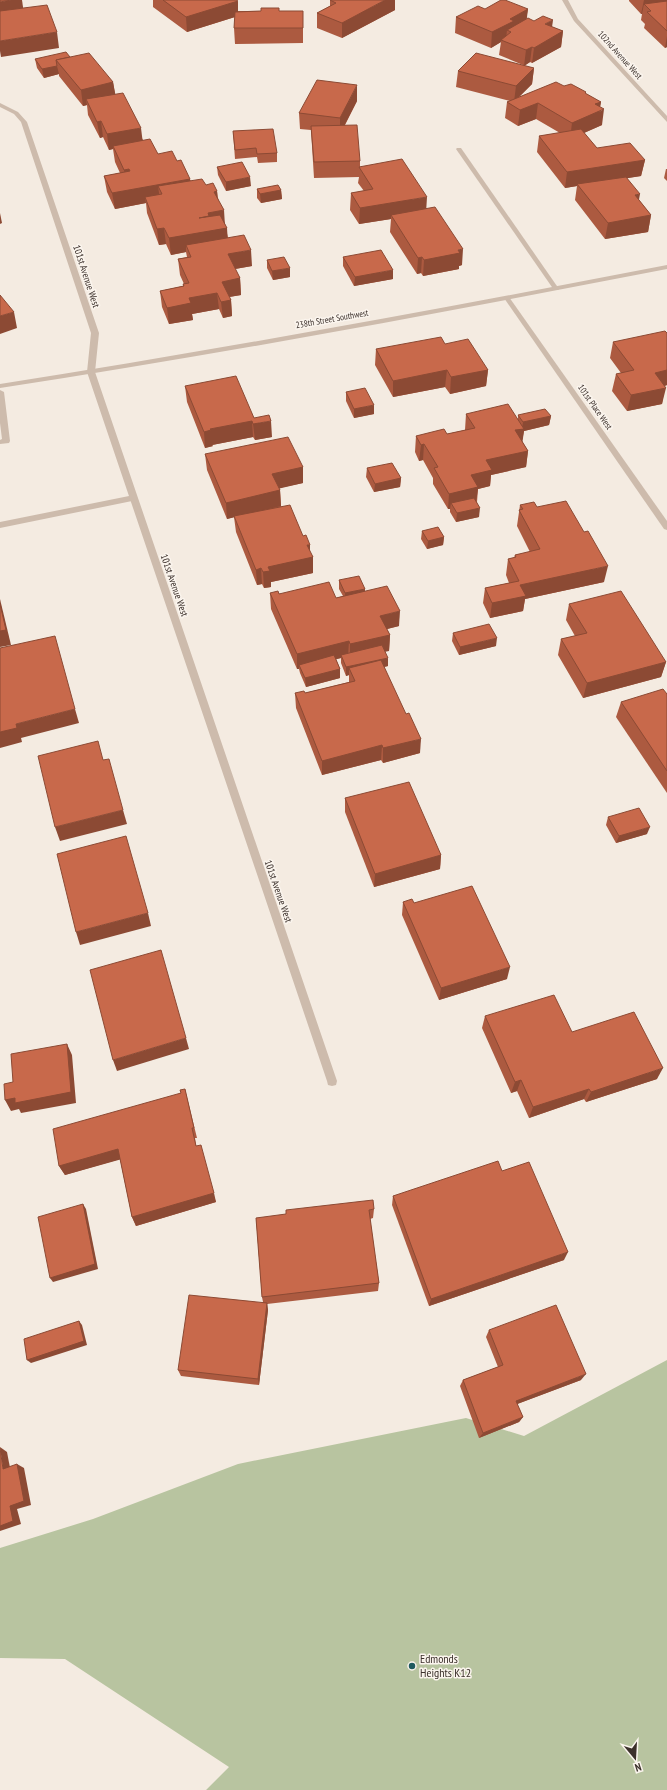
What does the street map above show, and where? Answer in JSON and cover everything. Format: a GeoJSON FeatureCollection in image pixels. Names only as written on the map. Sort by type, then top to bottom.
{"type":"FeatureCollection","features":[{"type":"Feature","properties":{"kind":"street","name":"102nd Avenue West"},"geometry":{"type":"LineString","coordinates":[[564,0],[576,20],[667,120]]}},
{"type":"Feature","properties":{"kind":"street","name":"101st Avenue West"},"geometry":{"type":"LineString","coordinates":[[0,105],[16,113],[24,122],[95,333],[91,372],[332,1081]]}},
{"type":"Feature","properties":{"kind":"street"},"geometry":{"type":"LineString","coordinates":[[459,149],[556,288]]}},
{"type":"Feature","properties":{"kind":"street","name":"238th Street Southwest"},"geometry":{"type":"LineString","coordinates":[[0,386],[91,372],[506,298],[667,267]]}},
{"type":"Feature","properties":{"kind":"street","name":"101st Place West"},"geometry":{"type":"LineString","coordinates":[[506,298],[667,527]]}},
{"type":"Feature","properties":{"kind":"street"},"geometry":{"type":"LineString","coordinates":[[0,392],[6,441],[0,442]]}},
{"type":"Feature","properties":{"kind":"street"},"geometry":{"type":"LineString","coordinates":[[0,525],[134,498]]}},
{"type":"Feature","properties":{"kind":"green space","name":"Edmonds Heights K12"},"geometry":{"type":"Polygon","coordinates":[[[667,1360],[667,1790],[206,1790],[229,1767],[65,1659],[0,1658],[0,1548],[93,1519],[238,1464],[466,1418],[524,1436],[667,1360]]]}},
{"type":"Feature","properties":{"kind":"building"},"geometry":{"type":"Polygon","coordinates":[[[0,0],[11,0],[0,2],[0,0]]]}},
{"type":"Feature","properties":{"kind":"building"},"geometry":{"type":"Polygon","coordinates":[[[163,0],[236,0],[238,1],[186,17],[163,0]]]}},
{"type":"Feature","properties":{"kind":"building"},"geometry":{"type":"Polygon","coordinates":[[[330,0],[385,0],[342,23],[317,13],[336,3],[330,0]]]}},
{"type":"Feature","properties":{"kind":"building"},"geometry":{"type":"Polygon","coordinates":[[[501,0],[505,0],[528,9],[510,19],[514,21],[492,32],[456,17],[478,6],[485,9],[501,0]]]}},
{"type":"Feature","properties":{"kind":"building"},"geometry":{"type":"Polygon","coordinates":[[[667,1],[667,31],[647,12],[651,11],[644,4],[667,1]]]}},
{"type":"Feature","properties":{"kind":"building"},"geometry":{"type":"Polygon","coordinates":[[[47,5],[57,32],[0,41],[0,11],[47,5]]]}},
{"type":"Feature","properties":{"kind":"building"},"geometry":{"type":"Polygon","coordinates":[[[261,8],[279,8],[279,11],[303,11],[303,28],[234,28],[235,12],[261,11],[261,8]]]}},
{"type":"Feature","properties":{"kind":"building"},"geometry":{"type":"Polygon","coordinates":[[[543,16],[553,20],[545,24],[563,31],[534,48],[532,47],[526,50],[501,40],[511,32],[507,30],[528,18],[534,21],[543,16]]]}},
{"type":"Feature","properties":{"kind":"building"},"geometry":{"type":"Polygon","coordinates":[[[66,52],[70,57],[56,60],[57,66],[42,69],[35,59],[66,52]]]}},
{"type":"Feature","properties":{"kind":"building"},"geometry":{"type":"Polygon","coordinates":[[[89,53],[113,82],[81,90],[56,60],[89,53]]]}},
{"type":"Feature","properties":{"kind":"building"},"geometry":{"type":"Polygon","coordinates":[[[476,53],[534,68],[516,86],[458,71],[476,53]]]}},
{"type":"Feature","properties":{"kind":"building"},"geometry":{"type":"Polygon","coordinates":[[[317,80],[357,85],[340,118],[299,113],[317,80]]]}},
{"type":"Feature","properties":{"kind":"building"},"geometry":{"type":"Polygon","coordinates":[[[556,82],[564,86],[571,84],[586,92],[585,93],[601,102],[595,104],[604,109],[572,123],[538,103],[520,110],[507,102],[556,82]]]}},
{"type":"Feature","properties":{"kind":"building"},"geometry":{"type":"Polygon","coordinates":[[[123,93],[141,128],[107,134],[101,121],[97,122],[86,99],[123,93]]]}},
{"type":"Feature","properties":{"kind":"building"},"geometry":{"type":"Polygon","coordinates":[[[357,125],[360,161],[314,162],[311,126],[357,125]]]}},
{"type":"Feature","properties":{"kind":"building"},"geometry":{"type":"Polygon","coordinates":[[[273,129],[277,153],[257,154],[256,148],[235,150],[233,131],[273,129]]]}},
{"type":"Feature","properties":{"kind":"building"},"geometry":{"type":"Polygon","coordinates":[[[581,129],[597,148],[630,143],[645,160],[567,172],[539,136],[581,129]]]}},
{"type":"Feature","properties":{"kind":"building"},"geometry":{"type":"Polygon","coordinates":[[[150,139],[158,154],[172,151],[177,161],[181,160],[190,179],[112,193],[104,176],[130,171],[129,169],[124,170],[113,146],[150,139]]]}},
{"type":"Feature","properties":{"kind":"building"},"geometry":{"type":"Polygon","coordinates":[[[402,159],[427,197],[360,208],[351,193],[373,189],[359,167],[402,159]]]}},
{"type":"Feature","properties":{"kind":"building"},"geometry":{"type":"Polygon","coordinates":[[[242,162],[250,177],[226,182],[217,167],[242,162]]]}},
{"type":"Feature","properties":{"kind":"building"},"geometry":{"type":"Polygon","coordinates":[[[626,177],[640,194],[635,195],[651,215],[608,223],[577,184],[626,177]]]}},
{"type":"Feature","properties":{"kind":"building"},"geometry":{"type":"Polygon","coordinates":[[[202,179],[206,185],[213,183],[217,191],[214,192],[224,210],[208,213],[209,216],[199,218],[220,215],[227,228],[169,238],[164,228],[157,229],[145,197],[162,194],[158,186],[202,179]]]}},
{"type":"Feature","properties":{"kind":"building"},"geometry":{"type":"Polygon","coordinates":[[[278,185],[281,190],[260,194],[257,189],[278,185]]]}},
{"type":"Feature","properties":{"kind":"building"},"geometry":{"type":"Polygon","coordinates":[[[435,207],[463,249],[458,250],[460,253],[424,260],[422,257],[418,258],[391,215],[435,207]]]}},
{"type":"Feature","properties":{"kind":"building"},"geometry":{"type":"Polygon","coordinates":[[[244,235],[251,250],[228,254],[240,278],[222,282],[231,300],[221,302],[217,293],[189,298],[191,303],[167,308],[160,291],[184,286],[183,284],[189,283],[178,259],[191,257],[186,245],[244,235]]]}},
{"type":"Feature","properties":{"kind":"building"},"geometry":{"type":"Polygon","coordinates":[[[381,250],[393,270],[355,277],[343,257],[381,250]]]}},
{"type":"Feature","properties":{"kind":"building"},"geometry":{"type":"Polygon","coordinates":[[[284,257],[290,268],[272,271],[267,260],[284,257]]]}},
{"type":"Feature","properties":{"kind":"building"},"geometry":{"type":"Polygon","coordinates":[[[0,295],[14,312],[0,316],[0,295]]]}},
{"type":"Feature","properties":{"kind":"building"},"geometry":{"type":"Polygon","coordinates":[[[665,331],[667,333],[667,370],[655,373],[666,388],[631,395],[616,374],[634,370],[613,342],[665,331]]]}},
{"type":"Feature","properties":{"kind":"building"},"geometry":{"type":"Polygon","coordinates":[[[441,337],[445,344],[468,339],[488,370],[451,377],[447,370],[393,381],[376,349],[441,337]]]}},
{"type":"Feature","properties":{"kind":"building"},"geometry":{"type":"Polygon","coordinates":[[[236,376],[254,418],[269,415],[271,421],[253,424],[252,421],[210,429],[211,430],[204,432],[185,386],[236,376]]]}},
{"type":"Feature","properties":{"kind":"building"},"geometry":{"type":"Polygon","coordinates":[[[365,388],[374,405],[354,409],[346,392],[365,388]]]}},
{"type":"Feature","properties":{"kind":"building"},"geometry":{"type":"Polygon","coordinates":[[[508,404],[524,429],[515,430],[528,451],[486,460],[492,470],[471,475],[478,487],[449,494],[434,468],[438,467],[424,444],[421,445],[416,436],[444,429],[447,434],[475,428],[466,414],[508,404]]]}},
{"type":"Feature","properties":{"kind":"building"},"geometry":{"type":"Polygon","coordinates":[[[545,409],[551,416],[523,422],[518,415],[545,409]]]}},
{"type":"Feature","properties":{"kind":"building"},"geometry":{"type":"Polygon","coordinates":[[[288,437],[303,467],[272,474],[280,490],[226,503],[205,454],[288,437]]]}},
{"type":"Feature","properties":{"kind":"building"},"geometry":{"type":"Polygon","coordinates":[[[392,463],[401,478],[375,484],[367,468],[392,463]]]}},
{"type":"Feature","properties":{"kind":"building"},"geometry":{"type":"Polygon","coordinates":[[[474,498],[480,508],[457,513],[451,503],[474,498]]]}},
{"type":"Feature","properties":{"kind":"building"},"geometry":{"type":"Polygon","coordinates":[[[566,501],[584,532],[588,531],[608,566],[520,585],[526,596],[492,603],[485,588],[519,581],[508,559],[516,557],[515,555],[540,549],[519,510],[523,509],[520,505],[534,502],[537,507],[566,501]]]}},
{"type":"Feature","properties":{"kind":"building"},"geometry":{"type":"Polygon","coordinates":[[[290,505],[303,536],[306,535],[310,545],[307,545],[313,557],[268,567],[270,571],[263,572],[261,568],[256,570],[234,516],[290,505]]]}},
{"type":"Feature","properties":{"kind":"building"},"geometry":{"type":"Polygon","coordinates":[[[438,527],[444,537],[428,541],[422,531],[438,527]]]}},
{"type":"Feature","properties":{"kind":"building"},"geometry":{"type":"Polygon","coordinates":[[[359,576],[365,589],[345,593],[339,580],[359,576]]]}},
{"type":"Feature","properties":{"kind":"building"},"geometry":{"type":"Polygon","coordinates":[[[329,582],[336,598],[387,586],[400,611],[380,616],[390,635],[350,644],[349,641],[297,654],[270,593],[278,591],[279,594],[329,582]]]}},
{"type":"Feature","properties":{"kind":"building"},"geometry":{"type":"Polygon","coordinates":[[[621,591],[666,662],[587,683],[561,639],[587,633],[569,604],[621,591]]]}},
{"type":"Feature","properties":{"kind":"building"},"geometry":{"type":"Polygon","coordinates":[[[0,604],[6,630],[0,631],[0,604]]]}},
{"type":"Feature","properties":{"kind":"building"},"geometry":{"type":"Polygon","coordinates":[[[489,624],[497,638],[460,647],[453,633],[489,624]]]}},
{"type":"Feature","properties":{"kind":"building"},"geometry":{"type":"Polygon","coordinates":[[[55,636],[75,709],[16,724],[17,728],[0,732],[0,648],[55,636]]]}},
{"type":"Feature","properties":{"kind":"building"},"geometry":{"type":"Polygon","coordinates":[[[382,645],[388,658],[346,667],[341,655],[382,645]]]}},
{"type":"Feature","properties":{"kind":"building"},"geometry":{"type":"Polygon","coordinates":[[[334,655],[340,669],[305,678],[299,665],[334,655]]]}},
{"type":"Feature","properties":{"kind":"building"},"geometry":{"type":"Polygon","coordinates":[[[381,660],[406,714],[409,713],[421,739],[383,748],[382,745],[322,761],[295,693],[304,691],[305,693],[355,681],[349,668],[381,660]]]}},
{"type":"Feature","properties":{"kind":"building"},"geometry":{"type":"Polygon","coordinates":[[[663,689],[667,694],[667,771],[621,702],[663,689]]]}},
{"type":"Feature","properties":{"kind":"building"},"geometry":{"type":"Polygon","coordinates":[[[98,741],[103,760],[109,759],[123,810],[55,827],[38,756],[98,741]]]}},
{"type":"Feature","properties":{"kind":"building"},"geometry":{"type":"Polygon","coordinates":[[[409,782],[441,855],[375,874],[345,798],[409,782]]]}},
{"type":"Feature","properties":{"kind":"building"},"geometry":{"type":"Polygon","coordinates":[[[639,808],[650,827],[619,836],[608,817],[639,808]]]}},
{"type":"Feature","properties":{"kind":"building"},"geometry":{"type":"Polygon","coordinates":[[[126,836],[148,913],[76,932],[57,854],[126,836]]]}},
{"type":"Feature","properties":{"kind":"building"},"geometry":{"type":"Polygon","coordinates":[[[472,886],[510,967],[441,988],[403,902],[412,899],[414,903],[472,886]]]}},
{"type":"Feature","properties":{"kind":"building"},"geometry":{"type":"Polygon","coordinates":[[[161,950],[186,1038],[113,1060],[90,970],[161,950]]]}},
{"type":"Feature","properties":{"kind":"building"},"geometry":{"type":"Polygon","coordinates":[[[554,995],[572,1032],[634,1012],[663,1068],[591,1092],[589,1089],[533,1107],[521,1080],[515,1082],[485,1016],[554,995]]]}},
{"type":"Feature","properties":{"kind":"building"},"geometry":{"type":"Polygon","coordinates":[[[67,1044],[71,1092],[15,1103],[15,1098],[5,1100],[4,1084],[13,1082],[11,1054],[67,1044]]]}},
{"type":"Feature","properties":{"kind":"building"},"geometry":{"type":"Polygon","coordinates":[[[185,1089],[194,1128],[192,1128],[196,1146],[201,1145],[214,1193],[132,1217],[118,1149],[59,1166],[53,1129],[181,1093],[180,1090],[185,1089]]]}},
{"type":"Feature","properties":{"kind":"building"},"geometry":{"type":"Polygon","coordinates":[[[498,1161],[502,1171],[529,1162],[568,1252],[431,1299],[393,1196],[498,1161]]]}},
{"type":"Feature","properties":{"kind":"building"},"geometry":{"type":"Polygon","coordinates":[[[373,1200],[374,1209],[369,1210],[379,1283],[262,1297],[256,1218],[286,1214],[286,1210],[373,1200]]]}},
{"type":"Feature","properties":{"kind":"building"},"geometry":{"type":"Polygon","coordinates":[[[83,1204],[95,1264],[50,1278],[38,1217],[83,1204]]]}},
{"type":"Feature","properties":{"kind":"building"},"geometry":{"type":"Polygon","coordinates":[[[189,1295],[267,1303],[258,1379],[178,1370],[189,1295]]]}},
{"type":"Feature","properties":{"kind":"building"},"geometry":{"type":"Polygon","coordinates":[[[556,1305],[586,1374],[516,1401],[523,1417],[483,1433],[463,1380],[503,1365],[489,1330],[556,1305]]]}},
{"type":"Feature","properties":{"kind":"building"},"geometry":{"type":"Polygon","coordinates":[[[79,1321],[84,1341],[27,1360],[24,1339],[79,1321]]]}},
{"type":"Feature","properties":{"kind":"building"},"geometry":{"type":"Polygon","coordinates":[[[0,1448],[3,1469],[17,1464],[24,1501],[10,1506],[13,1521],[0,1526],[0,1448]]]}},
{"type":"Feature","properties":{"kind":"place","name":"Edmonds Heights K12"},"geometry":{"type":"Point","coordinates":[412,1666]}}]}
